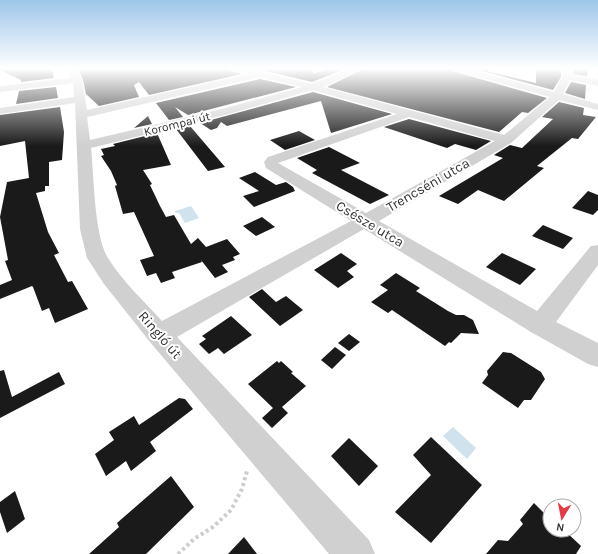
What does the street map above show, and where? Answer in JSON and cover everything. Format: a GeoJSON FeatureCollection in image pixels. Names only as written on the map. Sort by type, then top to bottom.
{"type":"FeatureCollection","features":[{"type":"Feature","properties":{"kind":"street"},"geometry":{"type":"LineString","coordinates":[[54,94],[79,98]]}},
{"type":"Feature","properties":{"kind":"street","name":"Ringló út"},"geometry":{"type":"LineString","coordinates":[[78,94],[84,146],[89,229],[97,258],[112,279],[159,335],[355,554]]}},
{"type":"Feature","properties":{"kind":"street"},"geometry":{"type":"LineString","coordinates":[[0,111],[110,94]]}},
{"type":"Feature","properties":{"kind":"street","name":"Korompai út"},"geometry":{"type":"LineString","coordinates":[[84,146],[225,112],[289,94]]}},
{"type":"Feature","properties":{"kind":"street"},"geometry":{"type":"LineString","coordinates":[[337,94],[506,140]]}},
{"type":"Feature","properties":{"kind":"street"},"geometry":{"type":"LineString","coordinates":[[549,94],[598,107]]}},
{"type":"Feature","properties":{"kind":"street","name":"Trencséni utca"},"geometry":{"type":"LineString","coordinates":[[159,335],[365,221],[506,140],[557,96]]}},
{"type":"Feature","properties":{"kind":"street","name":"Csésze utca"},"geometry":{"type":"LineString","coordinates":[[407,114],[273,160],[271,165],[540,325],[598,356]]}},
{"type":"Feature","properties":{"kind":"street"},"geometry":{"type":"LineString","coordinates":[[540,325],[598,251]]}},
{"type":"Feature","properties":{"kind":"path"},"geometry":{"type":"LineString","coordinates":[[178,554],[194,539],[213,527],[231,510],[242,489],[248,468],[263,453]]}},
{"type":"Feature","properties":{"kind":"water"},"geometry":{"type":"Polygon","coordinates":[[[191,206],[199,218],[185,223],[179,213],[176,213],[175,211],[191,206]]]}},
{"type":"Feature","properties":{"kind":"water"},"geometry":{"type":"Polygon","coordinates":[[[453,427],[476,448],[467,459],[443,436],[453,427]]]}},
{"type":"Feature","properties":{"kind":"building"},"geometry":{"type":"Polygon","coordinates":[[[18,94],[57,94],[58,98],[16,104],[18,94]]]}},
{"type":"Feature","properties":{"kind":"building"},"geometry":{"type":"Polygon","coordinates":[[[86,94],[138,94],[139,97],[99,106],[86,94]]]}},
{"type":"Feature","properties":{"kind":"building"},"geometry":{"type":"Polygon","coordinates":[[[196,94],[270,94],[188,115],[175,107],[183,117],[169,120],[156,103],[196,94]]]}},
{"type":"Feature","properties":{"kind":"building"},"geometry":{"type":"Polygon","coordinates":[[[306,94],[320,94],[392,114],[331,133],[321,101],[227,126],[221,122],[217,128],[211,130],[200,123],[306,94]]]}},
{"type":"Feature","properties":{"kind":"building"},"geometry":{"type":"Polygon","coordinates":[[[353,94],[532,94],[547,98],[528,113],[522,112],[499,132],[353,94]]]}},
{"type":"Feature","properties":{"kind":"building"},"geometry":{"type":"Polygon","coordinates":[[[568,94],[585,94],[585,99],[568,94]]]}},
{"type":"Feature","properties":{"kind":"building"},"geometry":{"type":"Polygon","coordinates":[[[559,102],[584,108],[583,115],[596,117],[578,139],[572,138],[537,166],[544,168],[504,201],[478,190],[458,204],[439,196],[503,158],[494,155],[510,145],[522,148],[553,119],[542,117],[559,102]]]}},
{"type":"Feature","properties":{"kind":"building"},"geometry":{"type":"Polygon","coordinates":[[[60,107],[64,132],[62,160],[49,162],[49,186],[45,186],[45,191],[36,193],[48,232],[59,253],[54,255],[68,282],[72,281],[88,309],[55,323],[49,308],[42,311],[32,286],[0,299],[0,285],[12,280],[5,261],[8,260],[0,217],[7,182],[29,178],[25,141],[0,146],[0,115],[60,107]]]}},
{"type":"Feature","properties":{"kind":"building"},"geometry":{"type":"Polygon","coordinates":[[[148,116],[152,124],[134,128],[148,116]]]}},
{"type":"Feature","properties":{"kind":"building"},"geometry":{"type":"Polygon","coordinates":[[[409,119],[491,141],[476,150],[455,144],[447,148],[384,127],[409,119]]]}},
{"type":"Feature","properties":{"kind":"building"},"geometry":{"type":"Polygon","coordinates":[[[190,125],[225,167],[208,171],[176,129],[190,125]]]}},
{"type":"Feature","properties":{"kind":"building"},"geometry":{"type":"Polygon","coordinates":[[[299,131],[315,140],[285,150],[270,140],[299,131]]]}},
{"type":"Feature","properties":{"kind":"building"},"geometry":{"type":"Polygon","coordinates":[[[157,133],[171,165],[143,170],[152,184],[150,185],[166,217],[174,215],[191,244],[198,238],[206,247],[227,239],[240,254],[233,257],[235,260],[222,265],[228,272],[215,278],[201,260],[202,262],[172,272],[175,278],[161,283],[156,273],[147,276],[140,260],[154,256],[134,212],[123,214],[115,186],[117,185],[111,171],[101,156],[104,155],[101,149],[115,146],[113,144],[157,133]]]}},
{"type":"Feature","properties":{"kind":"building"},"geometry":{"type":"Polygon","coordinates":[[[329,147],[360,163],[341,170],[389,195],[370,204],[312,173],[317,170],[297,158],[329,147]]]}},
{"type":"Feature","properties":{"kind":"building"},"geometry":{"type":"Polygon","coordinates":[[[255,172],[276,185],[286,182],[293,187],[295,191],[254,207],[243,196],[259,191],[239,178],[255,172]]]}},
{"type":"Feature","properties":{"kind":"building"},"geometry":{"type":"Polygon","coordinates":[[[588,191],[598,195],[598,210],[593,215],[572,208],[588,191]]]}},
{"type":"Feature","properties":{"kind":"building"},"geometry":{"type":"Polygon","coordinates":[[[262,217],[275,227],[256,236],[243,226],[262,217]]]}},
{"type":"Feature","properties":{"kind":"building"},"geometry":{"type":"Polygon","coordinates":[[[543,225],[573,238],[563,249],[532,236],[543,225]]]}},
{"type":"Feature","properties":{"kind":"building"},"geometry":{"type":"Polygon","coordinates":[[[341,253],[357,264],[347,271],[354,277],[338,288],[314,270],[341,253]]]}},
{"type":"Feature","properties":{"kind":"building"},"geometry":{"type":"Polygon","coordinates":[[[502,253],[536,269],[520,285],[486,267],[502,253]]]}},
{"type":"Feature","properties":{"kind":"building"},"geometry":{"type":"Polygon","coordinates":[[[396,273],[420,288],[416,291],[448,311],[456,315],[464,315],[473,320],[479,334],[461,333],[451,343],[449,342],[445,346],[392,310],[388,313],[371,302],[388,290],[380,285],[396,273]]]}},
{"type":"Feature","properties":{"kind":"building"},"geometry":{"type":"Polygon","coordinates":[[[262,289],[276,302],[286,296],[303,310],[280,326],[249,297],[262,289]]]}},
{"type":"Feature","properties":{"kind":"building"},"geometry":{"type":"Polygon","coordinates":[[[231,316],[252,335],[224,354],[218,348],[209,354],[199,344],[206,339],[202,336],[231,316]]]}},
{"type":"Feature","properties":{"kind":"building"},"geometry":{"type":"Polygon","coordinates":[[[349,334],[360,342],[349,351],[338,343],[349,334]]]}},
{"type":"Feature","properties":{"kind":"building"},"geometry":{"type":"Polygon","coordinates":[[[335,347],[346,355],[332,369],[321,360],[335,347]]]}},
{"type":"Feature","properties":{"kind":"building"},"geometry":{"type":"Polygon","coordinates":[[[503,352],[511,353],[541,372],[545,379],[531,400],[524,400],[518,408],[482,383],[488,375],[487,371],[503,352]]]}},
{"type":"Feature","properties":{"kind":"building"},"geometry":{"type":"Polygon","coordinates":[[[277,361],[279,363],[281,361],[293,372],[291,373],[306,386],[282,407],[288,413],[272,428],[262,418],[273,408],[248,384],[277,361]]]}},
{"type":"Feature","properties":{"kind":"building"},"geometry":{"type":"Polygon","coordinates":[[[4,370],[12,397],[59,372],[65,384],[0,418],[0,371],[4,370]]]}},
{"type":"Feature","properties":{"kind":"building"},"geometry":{"type":"Polygon","coordinates":[[[179,398],[185,399],[193,409],[150,442],[156,451],[131,471],[126,461],[106,476],[95,454],[114,440],[109,432],[134,416],[139,425],[179,398]]]}},
{"type":"Feature","properties":{"kind":"building"},"geometry":{"type":"Polygon","coordinates":[[[431,437],[482,485],[431,543],[395,512],[431,475],[413,455],[431,437]]]}},
{"type":"Feature","properties":{"kind":"building"},"geometry":{"type":"Polygon","coordinates":[[[349,438],[378,466],[359,486],[331,456],[349,438]]]}},
{"type":"Feature","properties":{"kind":"building"},"geometry":{"type":"Polygon","coordinates":[[[171,476],[194,507],[146,554],[89,554],[119,527],[117,523],[171,476]]]}},
{"type":"Feature","properties":{"kind":"building"},"geometry":{"type":"Polygon","coordinates":[[[15,491],[25,519],[7,533],[0,512],[0,502],[15,491]]]}},
{"type":"Feature","properties":{"kind":"building"},"geometry":{"type":"Polygon","coordinates":[[[534,503],[542,511],[542,538],[572,538],[581,546],[576,554],[486,554],[498,540],[508,541],[523,524],[520,520],[534,503]]]}},
{"type":"Feature","properties":{"kind":"building"},"geometry":{"type":"Polygon","coordinates":[[[244,537],[257,554],[228,554],[244,537]]]}}]}
